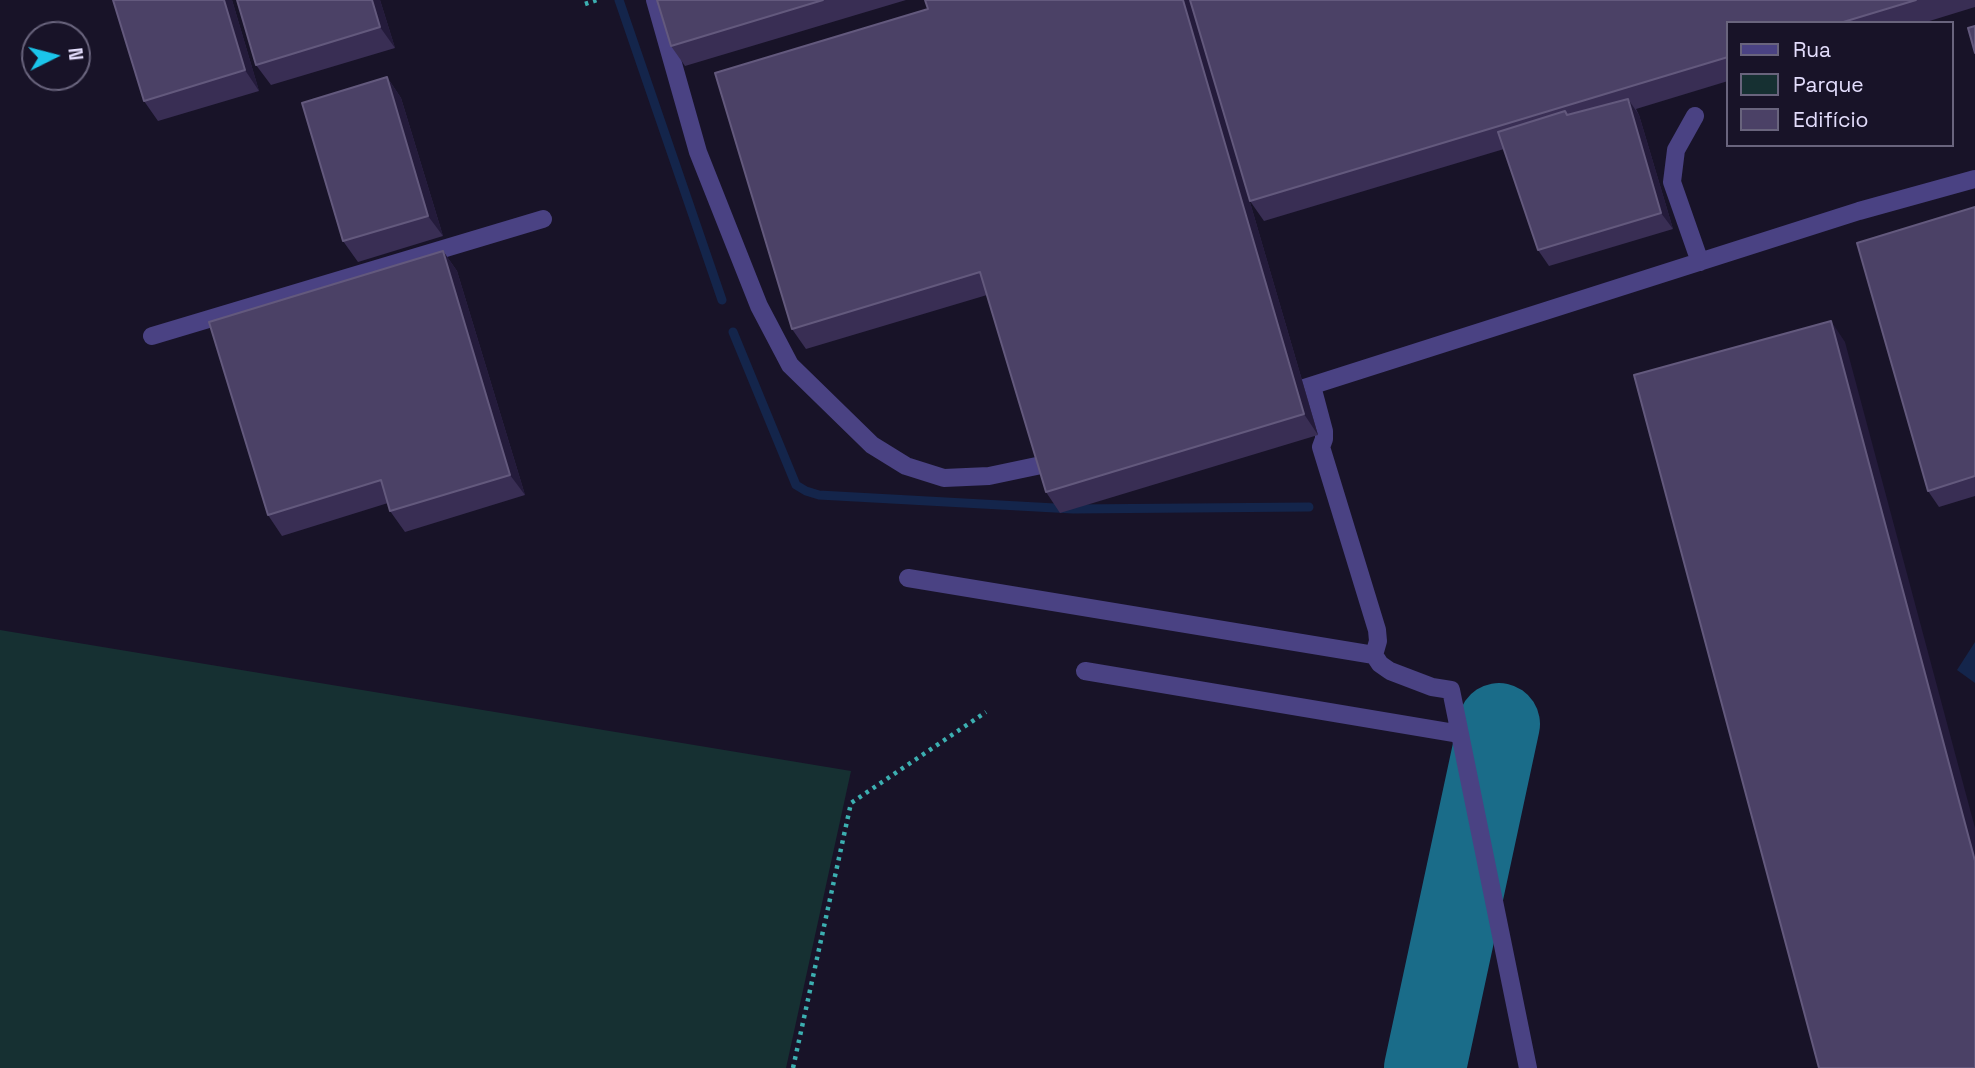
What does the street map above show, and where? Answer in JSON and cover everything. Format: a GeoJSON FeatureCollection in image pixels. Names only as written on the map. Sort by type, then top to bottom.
{"type":"FeatureCollection","features":[{"type":"Feature","properties":{"kind":"lane"},"geometry":{"type":"LineString","coordinates":[[654,0],[698,152],[759,306],[790,365],[872,445],[906,466],[944,478],[989,476],[1046,464]]}},
{"type":"Feature","properties":{"kind":"lane"},"geometry":{"type":"LineString","coordinates":[[1695,116],[1676,150],[1672,182],[1700,262]]}},
{"type":"Feature","properties":{"kind":"lane"},"geometry":{"type":"LineString","coordinates":[[1374,655],[1378,641],[1377,630],[1321,447],[1324,431],[1308,387],[1859,211],[1975,178]]}},
{"type":"Feature","properties":{"kind":"lane"},"geometry":{"type":"LineString","coordinates":[[152,336],[543,219]]}},
{"type":"Feature","properties":{"kind":"lane"},"geometry":{"type":"LineString","coordinates":[[908,578],[1374,655],[1380,664],[1390,671],[1432,687],[1451,690],[1528,1068]]}},
{"type":"Feature","properties":{"kind":"lane"},"geometry":{"type":"LineString","coordinates":[[1085,671],[1460,734]]}},
{"type":"Feature","properties":{"kind":"path"},"geometry":{"type":"LineString","coordinates":[[585,4],[597,0]]}},
{"type":"Feature","properties":{"kind":"path"},"geometry":{"type":"LineString","coordinates":[[793,1068],[851,803],[986,712]]}},
{"type":"Feature","properties":{"kind":"green space"},"geometry":{"type":"Polygon","coordinates":[[[0,630],[851,771],[786,1068],[0,1068],[0,630]]]}},
{"type":"Feature","properties":{"kind":"water"},"geometry":{"type":"Polygon","coordinates":[[[1975,642],[1975,683],[1957,670],[1975,642]]]}},
{"type":"Feature","properties":{"kind":"building"},"geometry":{"type":"Polygon","coordinates":[[[113,0],[224,0],[245,70],[144,101],[113,0]]]}},
{"type":"Feature","properties":{"kind":"building"},"geometry":{"type":"Polygon","coordinates":[[[237,0],[372,0],[380,27],[256,65],[237,0]]]}},
{"type":"Feature","properties":{"kind":"building"},"geometry":{"type":"Polygon","coordinates":[[[657,0],[823,0],[671,46],[657,0]]]}},
{"type":"Feature","properties":{"kind":"building"},"geometry":{"type":"Polygon","coordinates":[[[925,0],[1183,0],[1304,414],[1046,492],[980,272],[792,329],[715,73],[928,9],[925,0]]]}},
{"type":"Feature","properties":{"kind":"building"},"geometry":{"type":"Polygon","coordinates":[[[1190,0],[1916,0],[1847,21],[1727,21],[1727,57],[1250,201],[1190,0]]]}},
{"type":"Feature","properties":{"kind":"building"},"geometry":{"type":"Polygon","coordinates":[[[1975,26],[1975,53],[1968,28],[1975,26]]]}},
{"type":"Feature","properties":{"kind":"building"},"geometry":{"type":"Polygon","coordinates":[[[387,77],[428,216],[343,241],[302,103],[387,77]]]}},
{"type":"Feature","properties":{"kind":"building"},"geometry":{"type":"Polygon","coordinates":[[[1628,99],[1661,213],[1538,250],[1498,132],[1565,111],[1567,115],[1628,99]]]}},
{"type":"Feature","properties":{"kind":"building"},"geometry":{"type":"Polygon","coordinates":[[[1975,207],[1975,476],[1928,491],[1857,243],[1975,207]]]}},
{"type":"Feature","properties":{"kind":"building"},"geometry":{"type":"Polygon","coordinates":[[[443,251],[510,475],[390,511],[381,480],[268,515],[209,322],[443,251]]]}},
{"type":"Feature","properties":{"kind":"building"},"geometry":{"type":"Polygon","coordinates":[[[1831,321],[1975,861],[1975,1068],[1819,1068],[1634,375],[1831,321]]]}},
{"type":"Feature","properties":{"kind":"waterway"},"geometry":{"type":"LineString","coordinates":[[619,0],[722,300]]}},
{"type":"Feature","properties":{"kind":"waterway"},"geometry":{"type":"LineString","coordinates":[[733,332],[796,485],[819,495],[1073,509],[1309,507]]}},
{"type":"Feature","properties":{"kind":"taxiway"},"geometry":{"type":"LineString","coordinates":[[1425,1068],[1499,724]]}}]}
